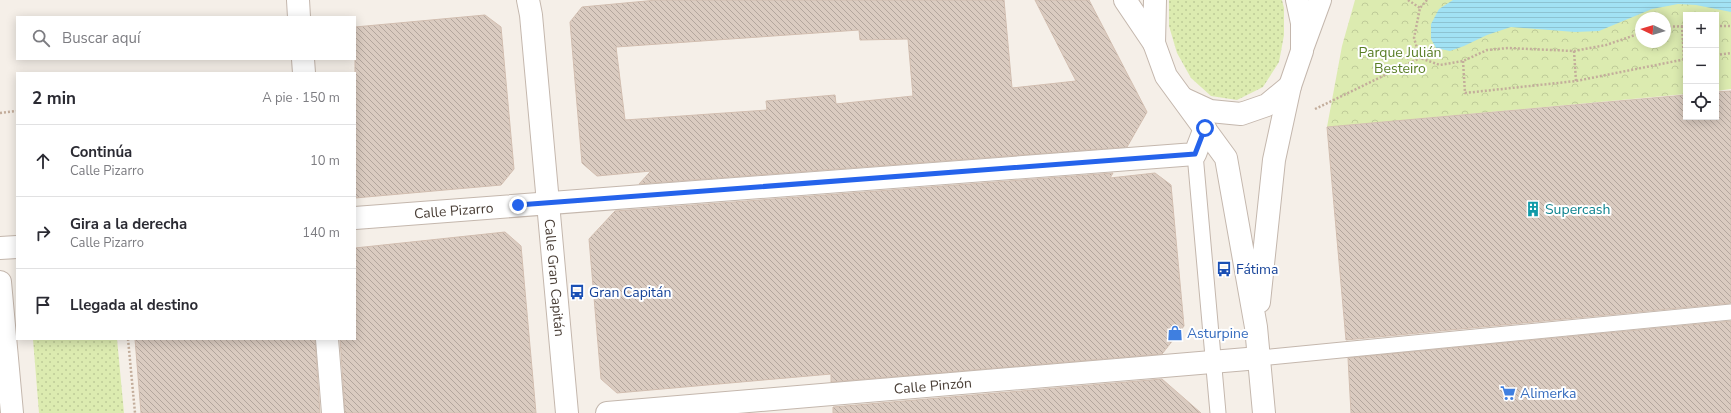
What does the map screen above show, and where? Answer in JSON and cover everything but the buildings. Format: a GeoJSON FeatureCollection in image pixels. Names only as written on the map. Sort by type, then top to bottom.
{"type":"FeatureCollection","features":[{"type":"Feature","properties":{"kind":"street"},"geometry":{"type":"LineString","coordinates":[[298,0],[299,16]]}},
{"type":"Feature","properties":{"kind":"street","name":"Calle Gran Capitán"},"geometry":{"type":"LineString","coordinates":[[528,0],[531,15],[567,413]]}},
{"type":"Feature","properties":{"kind":"street"},"geometry":{"type":"LineString","coordinates":[[1125,0],[1154,43],[1166,76],[1226,158],[1256,327],[1264,413]]}},
{"type":"Feature","properties":{"kind":"street"},"geometry":{"type":"LineString","coordinates":[[1154,43],[1155,0]]}},
{"type":"Feature","properties":{"kind":"street"},"geometry":{"type":"LineString","coordinates":[[1297,0],[1302,23],[1302,50]]}},
{"type":"Feature","properties":{"kind":"street"},"geometry":{"type":"LineString","coordinates":[[1256,327],[1274,160],[1290,86],[1320,0]]}},
{"type":"Feature","properties":{"kind":"street"},"geometry":{"type":"LineString","coordinates":[[303,60],[304,72]]}},
{"type":"Feature","properties":{"kind":"street"},"geometry":{"type":"LineString","coordinates":[[1184,99],[1210,111],[1241,114],[1267,105],[1290,86]]}},
{"type":"Feature","properties":{"kind":"street"},"geometry":{"type":"LineString","coordinates":[[1195,154],[1205,128]]}},
{"type":"Feature","properties":{"kind":"street","name":"Calle Pizarro"},"geometry":{"type":"LineString","coordinates":[[356,218],[1195,154]]}},
{"type":"Feature","properties":{"kind":"street"},"geometry":{"type":"LineString","coordinates":[[0,248],[16,247]]}},
{"type":"Feature","properties":{"kind":"street"},"geometry":{"type":"LineString","coordinates":[[0,282],[12,413]]}},
{"type":"Feature","properties":{"kind":"street"},"geometry":{"type":"LineString","coordinates":[[326,340],[332,413]]}},
{"type":"Feature","properties":{"kind":"street","name":"Calle Pinzón"},"geometry":{"type":"LineString","coordinates":[[607,413],[1259,358]]}},
{"type":"Feature","properties":{"kind":"lane"},"geometry":{"type":"LineString","coordinates":[[1195,154],[1218,413]]}},
{"type":"Feature","properties":{"kind":"lane"},"geometry":{"type":"LineString","coordinates":[[1259,358],[1731,312]]}},
{"type":"Feature","properties":{"kind":"path"},"geometry":{"type":"LineString","coordinates":[[1408,0],[1420,8]]}},
{"type":"Feature","properties":{"kind":"path"},"geometry":{"type":"LineString","coordinates":[[1420,58],[1414,38],[1420,8],[1427,0]]}},
{"type":"Feature","properties":{"kind":"path"},"geometry":{"type":"LineString","coordinates":[[1671,27],[1682,26],[1684,48]]}},
{"type":"Feature","properties":{"kind":"path"},"geometry":{"type":"LineString","coordinates":[[1719,26],[1731,26]]}},
{"type":"Feature","properties":{"kind":"path"},"geometry":{"type":"LineString","coordinates":[[1315,109],[1420,58],[1440,65],[1463,61],[1487,50],[1508,48],[1574,51],[1606,45],[1635,35]]}},
{"type":"Feature","properties":{"kind":"path"},"geometry":{"type":"LineString","coordinates":[[1574,51],[1576,81]]}},
{"type":"Feature","properties":{"kind":"path"},"geometry":{"type":"LineString","coordinates":[[1719,55],[1731,53]]}},
{"type":"Feature","properties":{"kind":"path"},"geometry":{"type":"LineString","coordinates":[[1463,61],[1465,93],[1576,81],[1683,59]]}},
{"type":"Feature","properties":{"kind":"path"},"geometry":{"type":"LineString","coordinates":[[0,113],[16,111]]}},
{"type":"Feature","properties":{"kind":"path"},"geometry":{"type":"LineString","coordinates":[[128,340],[135,413]]}},
{"type":"Feature","properties":{"kind":"green space"},"geometry":{"type":"Polygon","coordinates":[[[1169,0],[1282,0],[1284,8],[1284,35],[1279,62],[1263,87],[1237,100],[1211,96],[1191,78],[1177,53],[1169,26],[1169,0]]]}},
{"type":"Feature","properties":{"kind":"green space","name":"Parque Julián Besteiro"},"geometry":{"type":"Polygon","coordinates":[[[1355,0],[1731,0],[1731,89],[1719,91],[1719,12],[1683,12],[1683,94],[1327,127],[1342,46],[1355,0]]]}},
{"type":"Feature","properties":{"kind":"green space"},"geometry":{"type":"Polygon","coordinates":[[[33,340],[117,340],[124,413],[39,413],[33,340]]]}},
{"type":"Feature","properties":{"kind":"water"},"geometry":{"type":"Polygon","coordinates":[[[1453,0],[1731,0],[1731,12],[1696,5],[1678,4],[1652,9],[1645,12],[1635,12],[1635,16],[1599,31],[1575,32],[1511,27],[1487,35],[1450,51],[1436,48],[1431,39],[1431,24],[1439,9],[1453,0]]]}},
{"type":"Feature","properties":{"kind":"place","name":"Supercash"},"geometry":{"type":"Point","coordinates":[1533,209]}},
{"type":"Feature","properties":{"kind":"place","name":"Fátima"},"geometry":{"type":"Point","coordinates":[1224,269]}},
{"type":"Feature","properties":{"kind":"place","name":"Gran Capitán"},"geometry":{"type":"Point","coordinates":[577,292]}},
{"type":"Feature","properties":{"kind":"place","name":"Asturpine"},"geometry":{"type":"Point","coordinates":[1175,333]}},
{"type":"Feature","properties":{"kind":"place","name":"Alimerka"},"geometry":{"type":"Point","coordinates":[1508,393]}},
{"type":"Feature","properties":{"kind":"route"},"geometry":{"type":"LineString","coordinates":[[518,205],[1195,154],[1205,128]]}}]}
